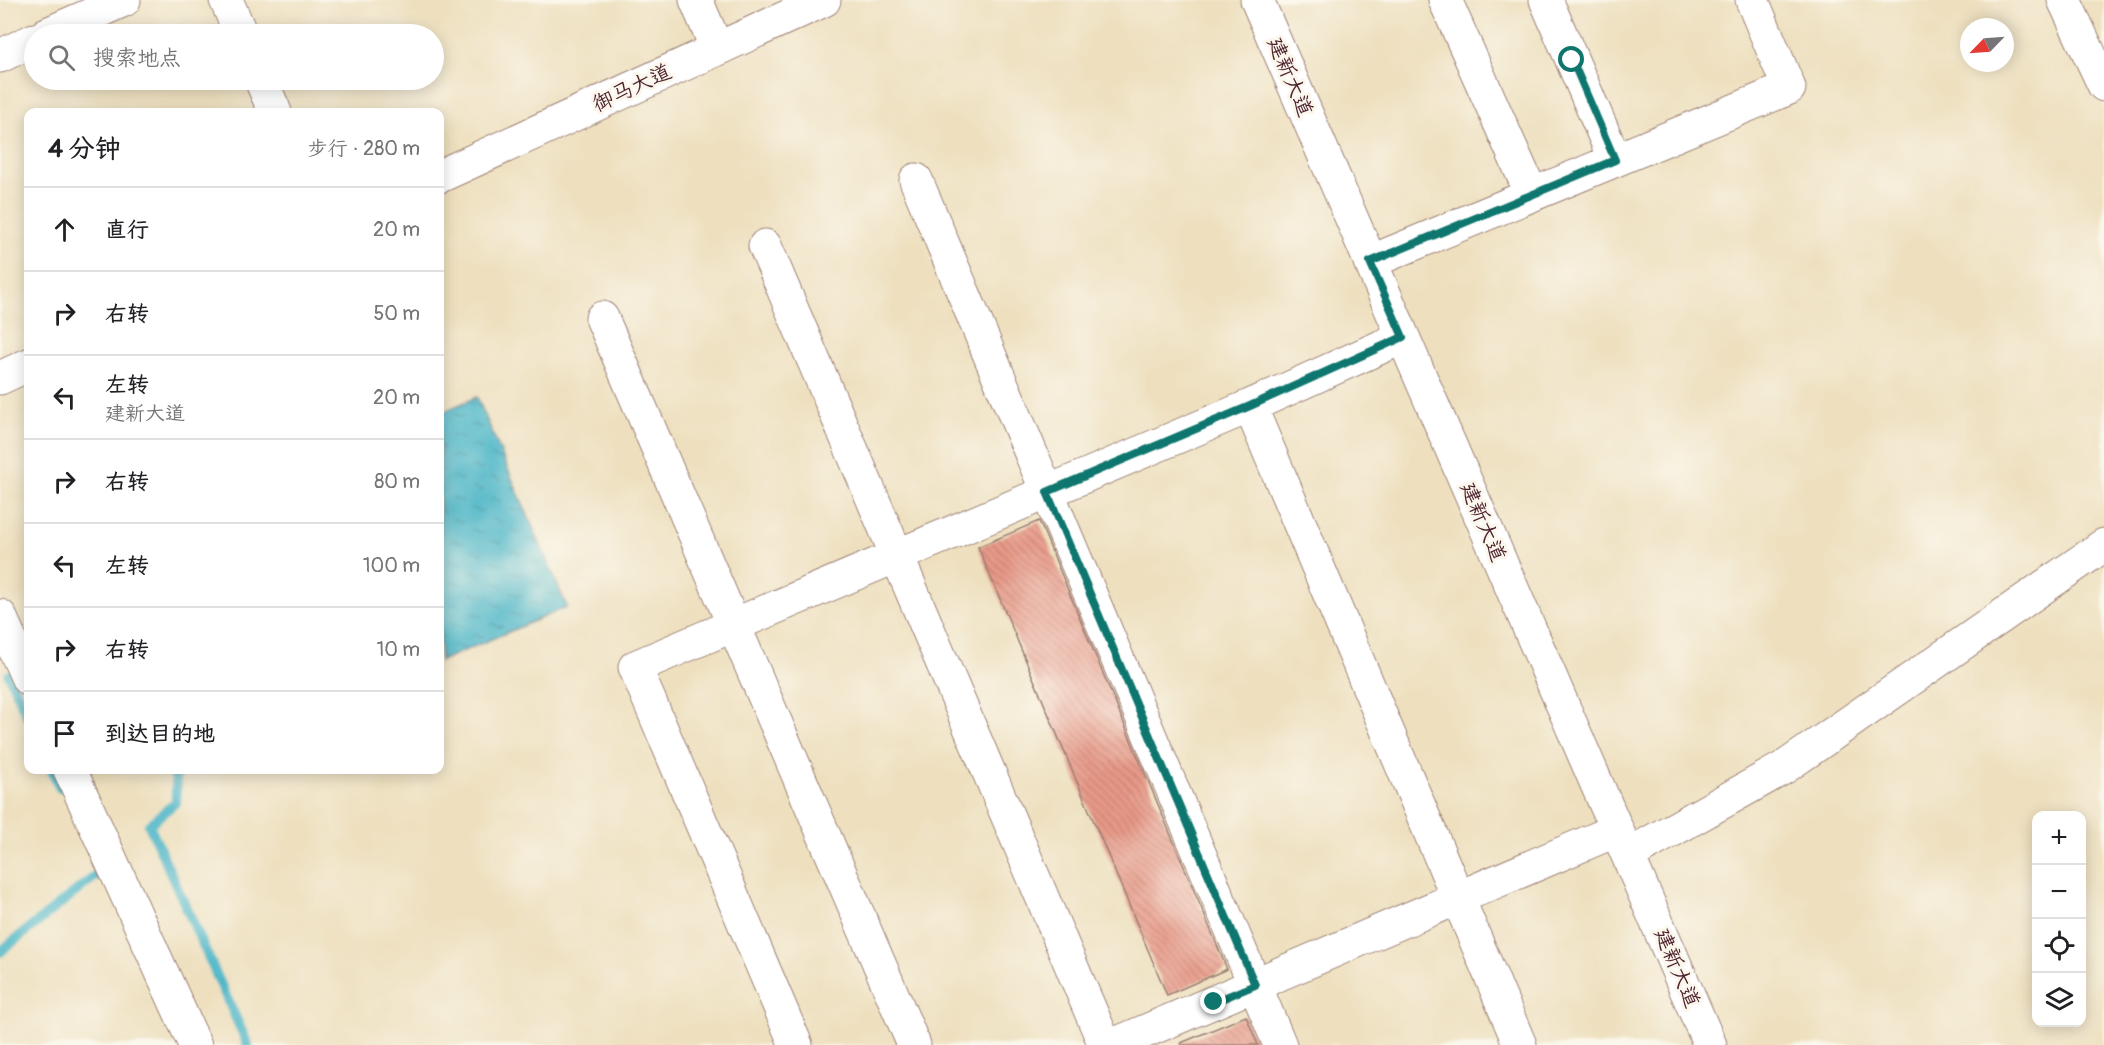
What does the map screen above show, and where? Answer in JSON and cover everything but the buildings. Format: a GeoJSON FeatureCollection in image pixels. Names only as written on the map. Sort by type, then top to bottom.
{"type":"FeatureCollection","features":[{"type":"Feature","properties":{"kind":"street"},"geometry":{"type":"LineString","coordinates":[[70,24],[124,0]]}},
{"type":"Feature","properties":{"kind":"street"},"geometry":{"type":"LineString","coordinates":[[226,0],[237,24]]}},
{"type":"Feature","properties":{"kind":"street"},"geometry":{"type":"LineString","coordinates":[[696,0],[717,49]]}},
{"type":"Feature","properties":{"kind":"street","name":"御马大道"},"geometry":{"type":"LineString","coordinates":[[444,174],[824,0]]}},
{"type":"Feature","properties":{"kind":"street","name":"建新大道"},"geometry":{"type":"LineString","coordinates":[[1257,0],[1710,1045]]}},
{"type":"Feature","properties":{"kind":"street"},"geometry":{"type":"LineString","coordinates":[[1445,0],[1532,195]]}},
{"type":"Feature","properties":{"kind":"street"},"geometry":{"type":"LineString","coordinates":[[1546,0],[1615,160]]}},
{"type":"Feature","properties":{"kind":"street"},"geometry":{"type":"LineString","coordinates":[[1370,262],[1789,88],[1752,0]]}},
{"type":"Feature","properties":{"kind":"street"},"geometry":{"type":"LineString","coordinates":[[2064,0],[2104,85]]}},
{"type":"Feature","properties":{"kind":"street"},"geometry":{"type":"LineString","coordinates":[[0,56],[24,45]]}},
{"type":"Feature","properties":{"kind":"street"},"geometry":{"type":"LineString","coordinates":[[265,90],[273,108]]}},
{"type":"Feature","properties":{"kind":"street"},"geometry":{"type":"LineString","coordinates":[[916,180],[1280,1045]]}},
{"type":"Feature","properties":{"kind":"street"},"geometry":{"type":"LineString","coordinates":[[765,246],[1105,1045]]}},
{"type":"Feature","properties":{"kind":"street"},"geometry":{"type":"LineString","coordinates":[[602,318],[915,1045]]}},
{"type":"Feature","properties":{"kind":"street"},"geometry":{"type":"LineString","coordinates":[[796,1045],[635,667],[1250,406],[1403,337]]}},
{"type":"Feature","properties":{"kind":"street"},"geometry":{"type":"LineString","coordinates":[[0,378],[24,367]]}},
{"type":"Feature","properties":{"kind":"street"},"geometry":{"type":"LineString","coordinates":[[1250,406],[1520,1045]]}},
{"type":"Feature","properties":{"kind":"street"},"geometry":{"type":"LineString","coordinates":[[1113,1045],[1459,898],[1622,843],[1785,767],[2104,545]]}},
{"type":"Feature","properties":{"kind":"street"},"geometry":{"type":"LineString","coordinates":[[0,616],[24,670]]}},
{"type":"Feature","properties":{"kind":"street"},"geometry":{"type":"LineString","coordinates":[[72,774],[195,1045]]}},
{"type":"Feature","properties":{"kind":"water"},"geometry":{"type":"Polygon","coordinates":[[[477,397],[567,607],[444,659],[444,411],[477,397]]]}},
{"type":"Feature","properties":{"kind":"waterway"},"geometry":{"type":"LineString","coordinates":[[9,675],[24,709]]}},
{"type":"Feature","properties":{"kind":"waterway"},"geometry":{"type":"LineString","coordinates":[[54,774],[60,788]]}},
{"type":"Feature","properties":{"kind":"waterway"},"geometry":{"type":"LineString","coordinates":[[173,774],[176,779],[176,802],[149,825],[248,1045]]}},
{"type":"Feature","properties":{"kind":"waterway"},"geometry":{"type":"LineString","coordinates":[[0,952],[99,873]]}},
{"type":"Feature","properties":{"kind":"route"},"geometry":{"type":"LineString","coordinates":[[1214,1002],[1255,985],[1047,492],[1250,406],[1403,337],[1370,262],[1615,160],[1572,60]]}}]}
